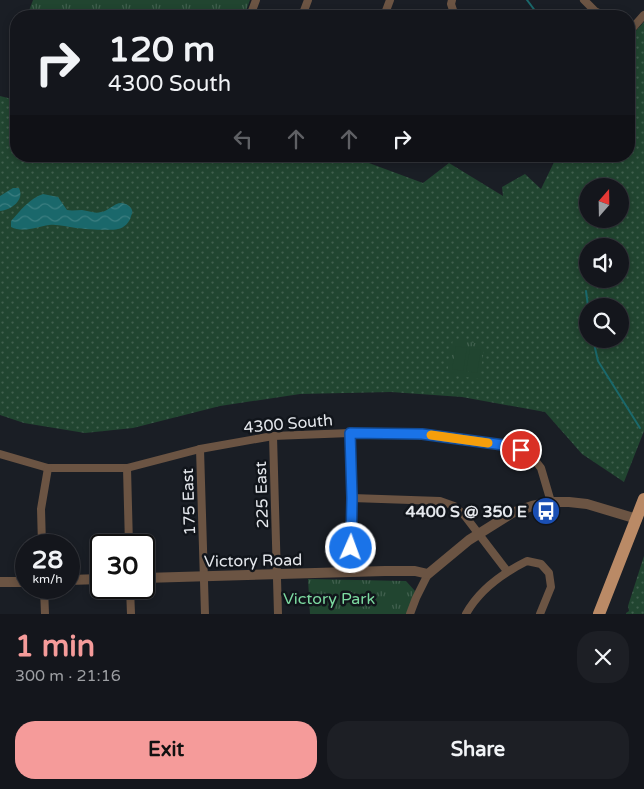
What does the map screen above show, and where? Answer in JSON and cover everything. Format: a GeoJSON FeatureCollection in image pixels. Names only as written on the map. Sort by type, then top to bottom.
{"type":"FeatureCollection","features":[{"type":"Feature","properties":{"kind":"main road"},"geometry":{"type":"LineString","coordinates":[[599,614],[644,499]]}},
{"type":"Feature","properties":{"kind":"street"},"geometry":{"type":"LineString","coordinates":[[584,0],[594,10]]}},
{"type":"Feature","properties":{"kind":"street"},"geometry":{"type":"LineString","coordinates":[[635,25],[644,16]]}},
{"type":"Feature","properties":{"kind":"street"},"geometry":{"type":"LineString","coordinates":[[349,572],[352,498],[350,433]]}},
{"type":"Feature","properties":{"kind":"street","name":"4300 South"},"geometry":{"type":"LineString","coordinates":[[0,454],[48,468],[126,468],[200,449],[273,436],[350,433],[422,434],[511,446],[530,454],[541,468],[551,502]]}},
{"type":"Feature","properties":{"kind":"street","name":"225 East"},"geometry":{"type":"LineString","coordinates":[[273,436],[278,614]]}},
{"type":"Feature","properties":{"kind":"street","name":"175 East"},"geometry":{"type":"LineString","coordinates":[[200,449],[205,614]]}},
{"type":"Feature","properties":{"kind":"street"},"geometry":{"type":"LineString","coordinates":[[42,534],[41,509],[48,468]]}},
{"type":"Feature","properties":{"kind":"street"},"geometry":{"type":"LineString","coordinates":[[126,468],[129,534]]}},
{"type":"Feature","properties":{"kind":"street"},"geometry":{"type":"LineString","coordinates":[[352,498],[440,500],[454,506],[465,516],[507,571]]}},
{"type":"Feature","properties":{"kind":"street"},"geometry":{"type":"LineString","coordinates":[[410,614],[428,574],[469,540],[512,513],[551,502],[568,502],[587,504],[637,519]]}},
{"type":"Feature","properties":{"kind":"street"},"geometry":{"type":"LineString","coordinates":[[466,614],[480,594],[507,571],[527,561],[541,564],[549,573],[551,587],[540,614]]}},
{"type":"Feature","properties":{"kind":"street","name":"Victory Road"},"geometry":{"type":"LineString","coordinates":[[155,578],[415,571],[428,574]]}},
{"type":"Feature","properties":{"kind":"street"},"geometry":{"type":"LineString","coordinates":[[0,582],[15,582]]}},
{"type":"Feature","properties":{"kind":"street"},"geometry":{"type":"LineString","coordinates":[[44,599],[45,614]]}},
{"type":"Feature","properties":{"kind":"street"},"geometry":{"type":"LineString","coordinates":[[130,599],[131,614]]}},
{"type":"Feature","properties":{"kind":"green space"},"geometry":{"type":"Polygon","coordinates":[[[33,0],[250,0],[246,10],[29,10],[33,0]]]}},
{"type":"Feature","properties":{"kind":"green space"},"geometry":{"type":"Polygon","coordinates":[[[644,22],[644,431],[624,482],[582,454],[545,412],[462,397],[391,392],[300,394],[220,406],[133,428],[85,433],[24,423],[0,415],[0,96],[10,98],[10,162],[366,162],[423,183],[449,163],[503,196],[502,187],[525,174],[541,189],[554,162],[635,162],[635,32],[644,22]]]}},
{"type":"Feature","properties":{"kind":"green space"},"geometry":{"type":"Polygon","coordinates":[[[453,339],[485,345],[479,379],[447,374],[453,339]]]}},
{"type":"Feature","properties":{"kind":"green space"},"geometry":{"type":"Polygon","coordinates":[[[456,346],[467,348],[463,371],[452,369],[456,346]]]}},
{"type":"Feature","properties":{"kind":"green space"},"geometry":{"type":"Polygon","coordinates":[[[470,349],[481,350],[477,373],[466,371],[470,349]]]}},
{"type":"Feature","properties":{"kind":"green space"},"geometry":{"type":"Polygon","coordinates":[[[644,556],[644,614],[626,614],[629,611],[628,606],[644,556]]]}},
{"type":"Feature","properties":{"kind":"green space","name":"Victory Park"},"geometry":{"type":"Polygon","coordinates":[[[308,579],[406,581],[415,591],[407,614],[310,614],[308,579]]]}},
{"type":"Feature","properties":{"kind":"water"},"geometry":{"type":"Polygon","coordinates":[[[13,188],[19,188],[19,200],[8,209],[0,211],[0,196],[13,188]]]}},
{"type":"Feature","properties":{"kind":"water"},"geometry":{"type":"Polygon","coordinates":[[[43,194],[58,197],[67,210],[99,213],[121,203],[130,207],[132,214],[126,224],[114,230],[72,228],[59,225],[25,230],[11,227],[11,221],[22,209],[34,198],[43,194]]]}},
{"type":"Feature","properties":{"kind":"waterway"},"geometry":{"type":"LineString","coordinates":[[527,0],[534,10]]}},
{"type":"Feature","properties":{"kind":"waterway"},"geometry":{"type":"LineString","coordinates":[[586,291],[587,298]]}},
{"type":"Feature","properties":{"kind":"waterway"},"geometry":{"type":"LineString","coordinates":[[595,348],[598,361],[640,428]]}},
{"type":"Feature","properties":{"kind":"slow traffic"},"geometry":{"type":"LineString","coordinates":[[431,435],[488,443]]}},
{"type":"Feature","properties":{"kind":"place","name":"4400 S @ 350 E"},"geometry":{"type":"Point","coordinates":[546,511]}},
{"type":"Feature","properties":{"kind":"route"},"geometry":{"type":"LineString","coordinates":[[351,548],[350,433],[422,434],[511,446],[521,450]]}}]}
